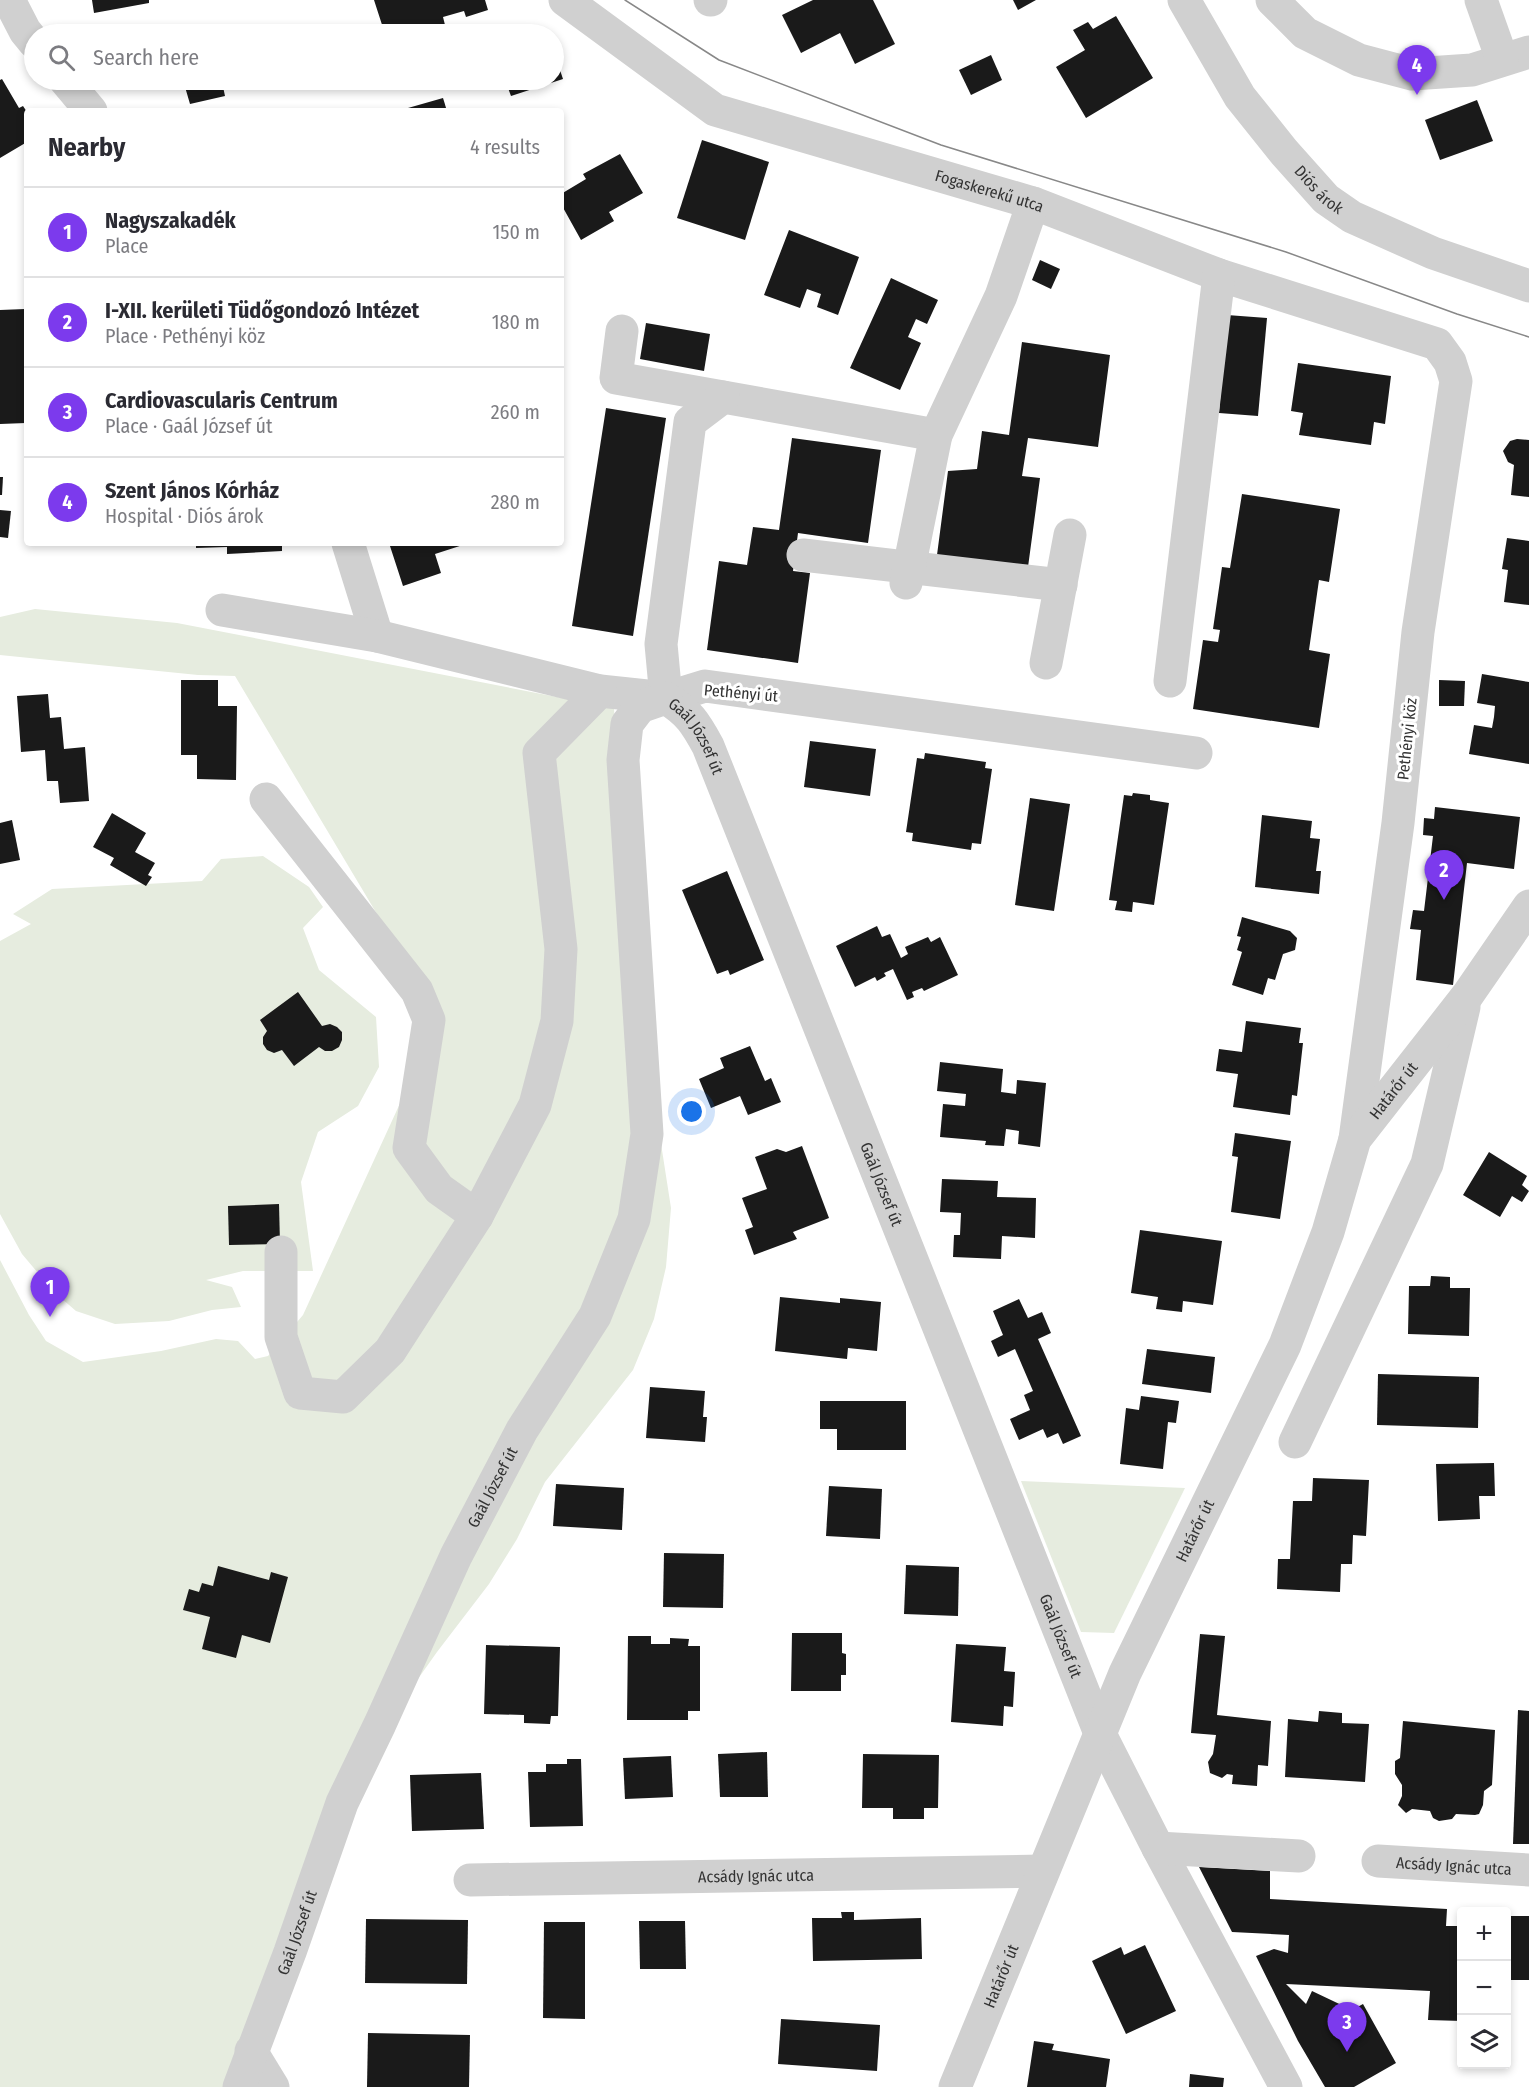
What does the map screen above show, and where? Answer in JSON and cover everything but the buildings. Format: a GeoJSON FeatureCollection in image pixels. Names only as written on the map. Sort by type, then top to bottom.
{"type":"FeatureCollection","features":[{"type":"Feature","properties":{"kind":"street"},"geometry":{"type":"LineString","coordinates":[[9,0],[24,29]]}},
{"type":"Feature","properties":{"kind":"street","name":"Fogaskerekű utca"},"geometry":{"type":"LineString","coordinates":[[565,0],[715,110],[1033,203],[1219,275],[1437,344]]}},
{"type":"Feature","properties":{"kind":"street","name":"Diós árok"},"geometry":{"type":"LineString","coordinates":[[1184,0],[1240,97],[1284,152],[1326,199],[1352,217],[1433,254],[1529,286]]}},
{"type":"Feature","properties":{"kind":"street"},"geometry":{"type":"LineString","coordinates":[[1272,0],[1305,33],[1359,60],[1412,74],[1472,70],[1516,55],[1481,0]]}},
{"type":"Feature","properties":{"kind":"street"},"geometry":{"type":"LineString","coordinates":[[73,90],[88,108]]}},
{"type":"Feature","properties":{"kind":"street"},"geometry":{"type":"LineString","coordinates":[[908,575],[936,435],[1001,296],[1033,203]]}},
{"type":"Feature","properties":{"kind":"street"},"geometry":{"type":"LineString","coordinates":[[1170,681],[1219,275]]}},
{"type":"Feature","properties":{"kind":"street"},"geometry":{"type":"LineString","coordinates":[[622,331],[616,378],[936,435]]}},
{"type":"Feature","properties":{"kind":"street","name":"Pethényi köz"},"geometry":{"type":"LineString","coordinates":[[1355,1139],[1398,823],[1418,632],[1456,381],[1450,362],[1437,344]]}},
{"type":"Feature","properties":{"kind":"street"},"geometry":{"type":"LineString","coordinates":[[666,698],[661,644],[690,423],[723,398]]}},
{"type":"Feature","properties":{"kind":"street"},"geometry":{"type":"LineString","coordinates":[[1046,663],[1070,535]]}},
{"type":"Feature","properties":{"kind":"street"},"geometry":{"type":"LineString","coordinates":[[349,546],[377,636]]}},
{"type":"Feature","properties":{"kind":"street"},"geometry":{"type":"LineString","coordinates":[[803,555],[908,575],[981,585],[1061,585]]}},
{"type":"Feature","properties":{"kind":"street","name":"Pethényi út"},"geometry":{"type":"LineString","coordinates":[[222,610],[377,636],[600,691],[666,698],[705,686],[1196,753]]}},
{"type":"Feature","properties":{"kind":"street"},"geometry":{"type":"LineString","coordinates":[[281,1252],[281,1337],[300,1393],[343,1397],[390,1352],[477,1216],[535,1105],[557,1021],[561,949],[539,753],[600,691]]}},
{"type":"Feature","properties":{"kind":"street","name":"Gaál József út"},"geometry":{"type":"LineString","coordinates":[[239,2087],[290,1952],[342,1803],[456,1556],[522,1430],[595,1316],[634,1219],[647,1134],[623,760],[627,724],[640,707],[666,698],[684,709],[696,724],[708,746],[1101,1736],[1286,2087]]}},
{"type":"Feature","properties":{"kind":"street"},"geometry":{"type":"LineString","coordinates":[[266,799],[417,991],[429,1020],[409,1149],[439,1189],[477,1216]]}},
{"type":"Feature","properties":{"kind":"street","name":"Határőr út"},"geometry":{"type":"LineString","coordinates":[[955,2087],[1125,1673],[1285,1345],[1328,1232],[1355,1139],[1467,996],[1529,906]]}},
{"type":"Feature","properties":{"kind":"street","name":"Határőr út"},"geometry":{"type":"LineString","coordinates":[[1295,1442],[1427,1164],[1467,996]]}},
{"type":"Feature","properties":{"kind":"street"},"geometry":{"type":"LineString","coordinates":[[1158,1848],[1299,1856]]}},
{"type":"Feature","properties":{"kind":"street","name":"Acsády Ignác utca"},"geometry":{"type":"LineString","coordinates":[[1378,1861],[1529,1870]]}},
{"type":"Feature","properties":{"kind":"street","name":"Acsády Ignác utca"},"geometry":{"type":"LineString","coordinates":[[470,1880],[1043,1871]]}},
{"type":"Feature","properties":{"kind":"street"},"geometry":{"type":"LineString","coordinates":[[251,2051],[273,2087]]}},
{"type":"Feature","properties":{"kind":"shaded area"},"geometry":{"type":"Polygon","coordinates":[[[35,609],[177,623],[614,708],[623,899],[671,1208],[666,1267],[654,1319],[633,1370],[545,1482],[517,1539],[489,1584],[437,1652],[332,1800],[226,2087],[0,2087],[0,1260],[29,1315],[46,1341],[83,1362],[161,1351],[216,1339],[238,1341],[255,1359],[268,1356],[303,1315],[413,1075],[436,1013],[235,676],[198,675],[0,655],[0,617],[35,609]]]}},
{"type":"Feature","properties":{"kind":"shaded area"},"geometry":{"type":"Polygon","coordinates":[[[263,856],[309,887],[323,907],[303,928],[319,970],[376,1017],[379,1067],[358,1106],[318,1132],[301,1182],[313,1271],[243,1271],[206,1280],[232,1287],[241,1307],[212,1310],[169,1321],[115,1324],[76,1311],[54,1292],[22,1254],[0,1214],[0,941],[31,924],[13,914],[52,889],[202,881],[221,859],[263,856]]]}},
{"type":"Feature","properties":{"kind":"shaded area"},"geometry":{"type":"Polygon","coordinates":[[[1021,1481],[1185,1488],[1114,1633],[1081,1632],[1021,1481]]]}},
{"type":"Feature","properties":{"kind":"tram line"},"geometry":{"type":"LineString","coordinates":[[625,0],[719,60],[941,145],[1286,252],[1457,314],[1529,337]]}},
{"type":"Feature","properties":{"kind":"place","name":"Szent János Kórház"},"geometry":{"type":"Point","coordinates":[1417,95]}},
{"type":"Feature","properties":{"kind":"place","name":"I-XII. kerületi Tüdőgondozó Intézet"},"geometry":{"type":"Point","coordinates":[1444,900]}},
{"type":"Feature","properties":{"kind":"place","name":"Nagyszakadék"},"geometry":{"type":"Point","coordinates":[50,1317]}},
{"type":"Feature","properties":{"kind":"place","name":"Cardiovascularis Centrum"},"geometry":{"type":"Point","coordinates":[1347,2052]}}]}
